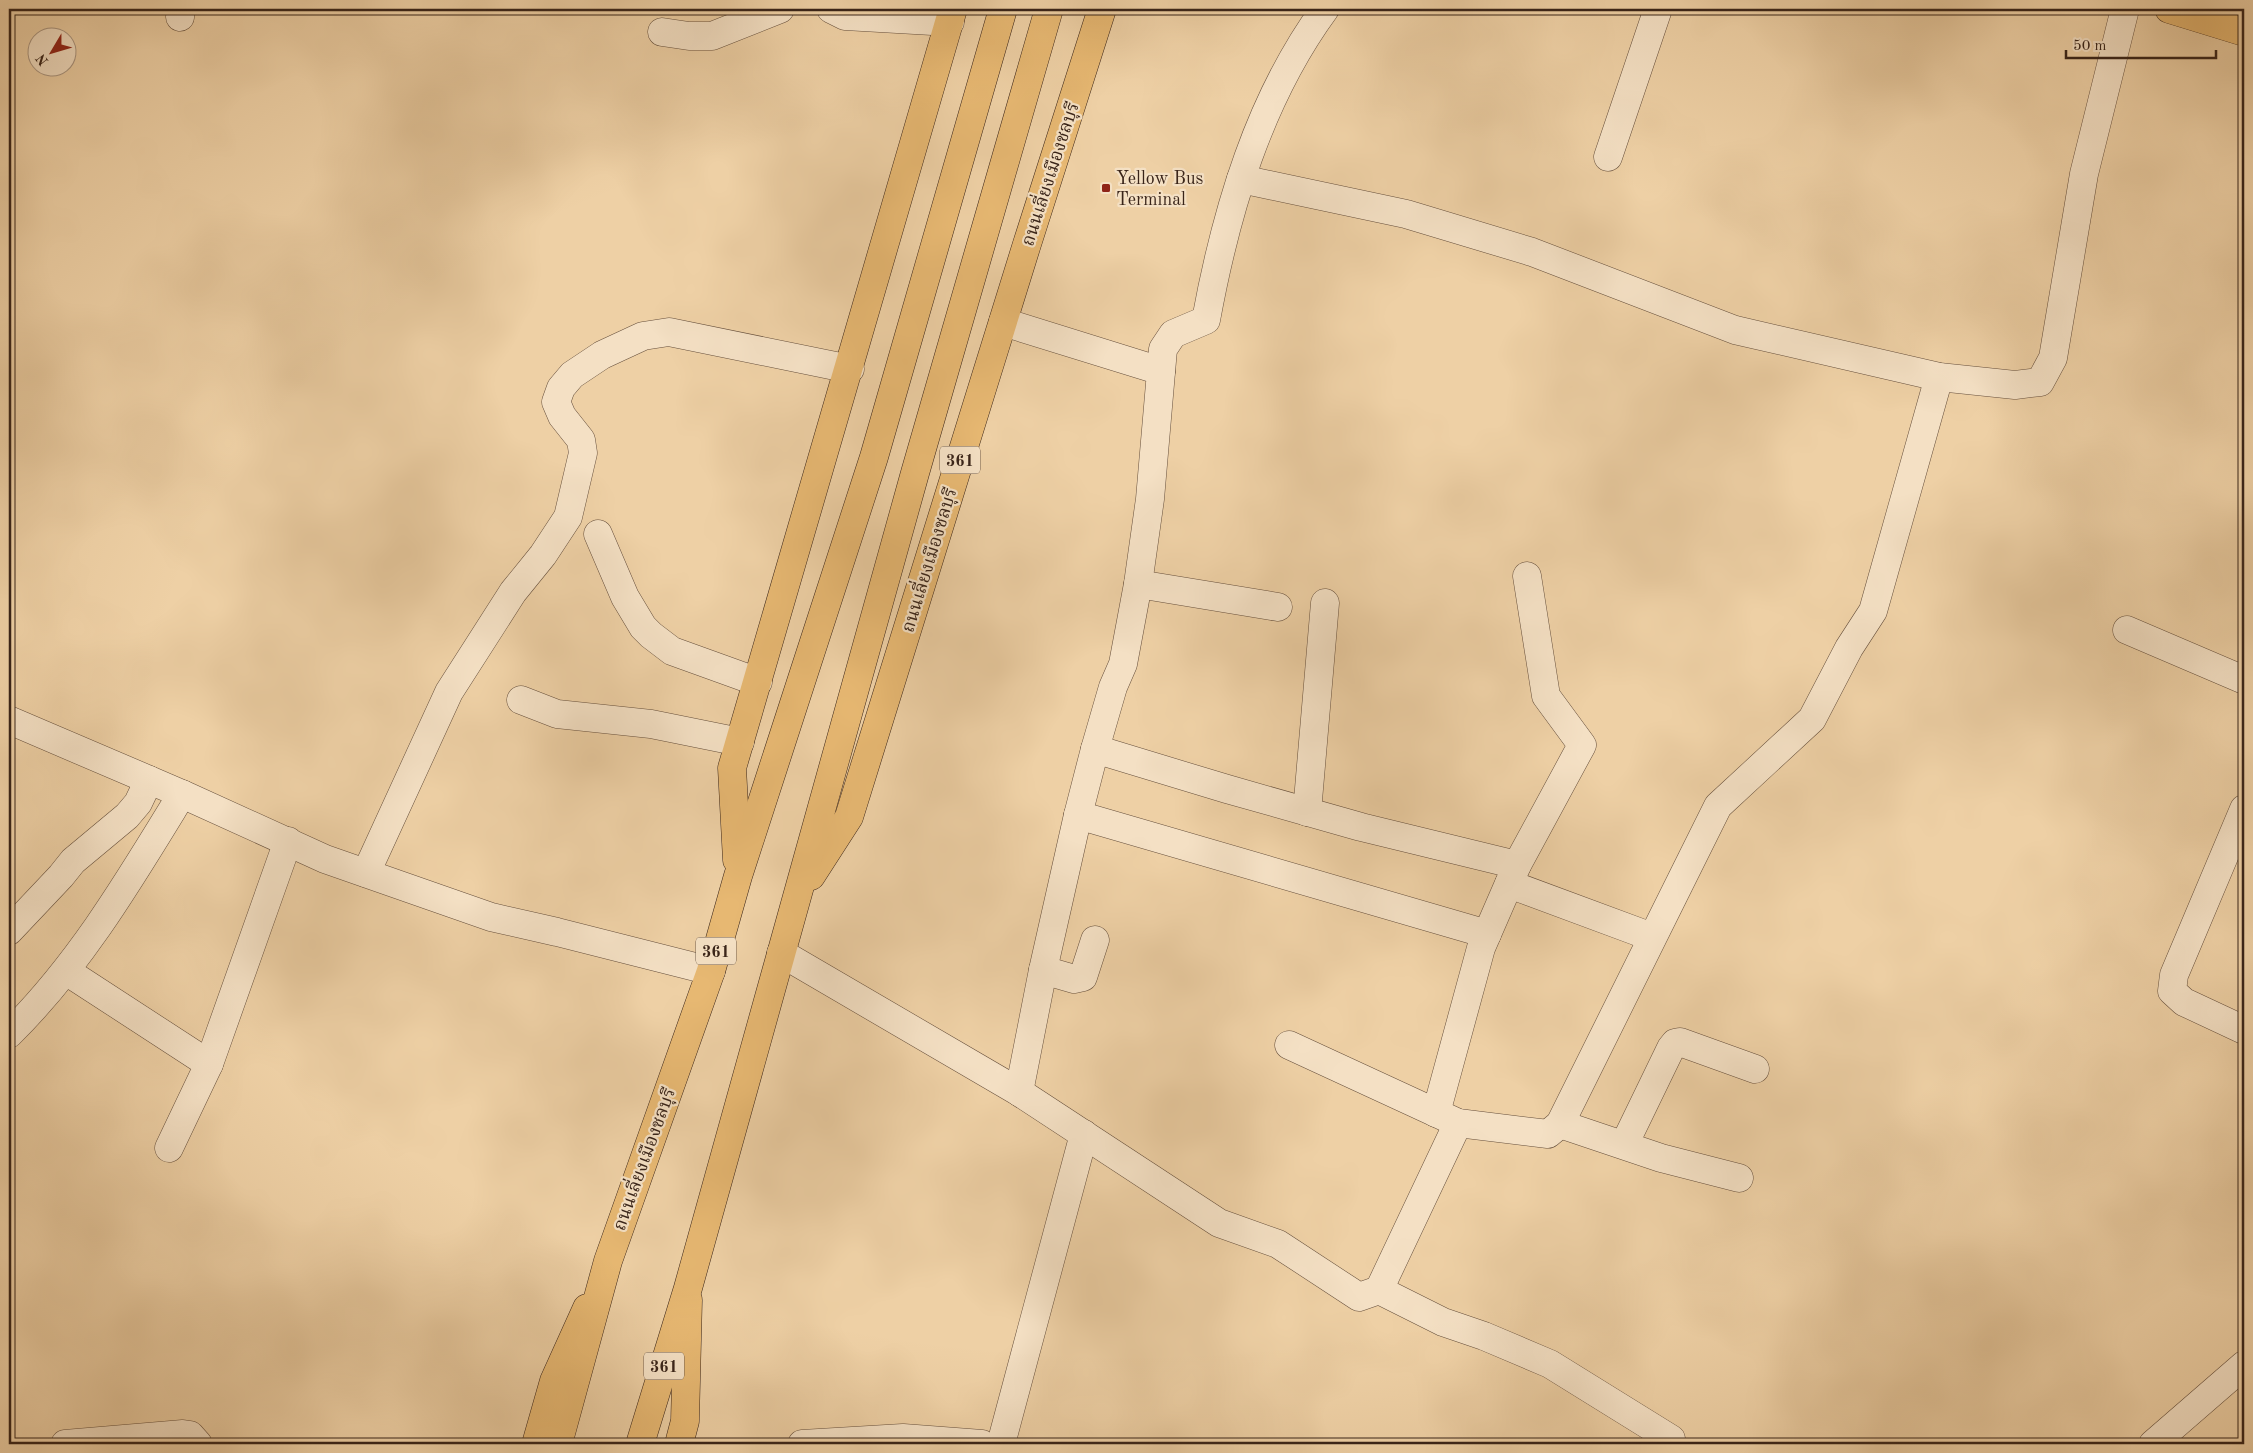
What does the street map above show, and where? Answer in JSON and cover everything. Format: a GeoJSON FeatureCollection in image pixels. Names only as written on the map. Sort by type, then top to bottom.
{"type":"FeatureCollection","features":[{"type":"Feature","properties":{"kind":"main road","name":"ถนนเลี่ยงเมืองชลบุรี"},"geometry":{"type":"LineString","coordinates":[[558,1444],[608,1261],[711,972],[738,876],[874,457],[1003,9]]}},
{"type":"Feature","properties":{"kind":"main road","name":"ถนนเลี่ยงเมืองชลบุรี"},"geometry":{"type":"LineString","coordinates":[[640,1444],[688,1288],[915,473],[1049,9]]}},
{"type":"Feature","properties":{"kind":"main road"},"geometry":{"type":"LineString","coordinates":[[2169,9],[2244,32]]}},
{"type":"Feature","properties":{"kind":"main road","name":"ถนนเลี่ยงเมืองชลบุรี"},"geometry":{"type":"LineString","coordinates":[[738,876],[732,768],[952,15]]}},
{"type":"Feature","properties":{"kind":"main road","name":"ถนนเลี่ยงเมืองชลบุรี"},"geometry":{"type":"LineString","coordinates":[[796,901],[849,817],[1003,322],[1101,16]]}},
{"type":"Feature","properties":{"kind":"main road","name":"361"},"geometry":{"type":"LineString","coordinates":[[536,1444],[554,1381],[608,1261]]}},
{"type":"Feature","properties":{"kind":"main road","name":"361"},"geometry":{"type":"LineString","coordinates":[[679,1444],[685,1421],[688,1288]]}},
{"type":"Feature","properties":{"kind":"street"},"geometry":{"type":"LineString","coordinates":[[662,32],[689,36],[712,36],[780,9]]}},
{"type":"Feature","properties":{"kind":"street"},"geometry":{"type":"LineString","coordinates":[[831,9],[844,16],[952,15]]}},
{"type":"Feature","properties":{"kind":"street"},"geometry":{"type":"LineString","coordinates":[[1019,1092],[1043,970],[1078,815],[1113,687],[1123,664],[1138,584],[1150,499],[1163,349],[1173,334],[1206,320],[1216,268],[1241,179],[1281,78],[1304,37],[1324,9]]}},
{"type":"Feature","properties":{"kind":"street"},"geometry":{"type":"LineString","coordinates":[[1608,157],[1658,9]]}},
{"type":"Feature","properties":{"kind":"street"},"geometry":{"type":"LineString","coordinates":[[1241,179],[1406,214],[1532,252],[1735,330],[1939,377],[2015,385],[2040,382],[2053,358],[2084,174],[2125,9]]}},
{"type":"Feature","properties":{"kind":"street"},"geometry":{"type":"LineString","coordinates":[[1003,322],[1161,371]]}},
{"type":"Feature","properties":{"kind":"street"},"geometry":{"type":"LineString","coordinates":[[366,873],[449,692],[513,592],[542,556],[568,517],[583,453],[580,440],[562,416],[556,402],[561,388],[572,375],[602,354],[643,336],[669,332],[850,369]]}},
{"type":"Feature","properties":{"kind":"street"},"geometry":{"type":"LineString","coordinates":[[1289,1045],[1447,1118],[1548,1134],[1560,1124],[1718,806],[1812,719],[1849,648],[1873,611],[1939,377]]}},
{"type":"Feature","properties":{"kind":"street"},"geometry":{"type":"LineString","coordinates":[[598,534],[626,597],[643,627],[651,635],[672,651],[758,682]]}},
{"type":"Feature","properties":{"kind":"street"},"geometry":{"type":"LineString","coordinates":[[1380,1290],[1447,1118],[1481,948],[1513,875],[1582,744],[1546,696],[1527,576]]}},
{"type":"Feature","properties":{"kind":"street"},"geometry":{"type":"LineString","coordinates":[[1138,584],[1278,607]]}},
{"type":"Feature","properties":{"kind":"street"},"geometry":{"type":"LineString","coordinates":[[1307,812],[1324,603]]}},
{"type":"Feature","properties":{"kind":"street"},"geometry":{"type":"LineString","coordinates":[[2127,630],[2244,680]]}},
{"type":"Feature","properties":{"kind":"street"},"geometry":{"type":"LineString","coordinates":[[522,700],[557,714],[651,724],[740,742]]}},
{"type":"Feature","properties":{"kind":"street"},"geometry":{"type":"LineString","coordinates":[[9,720],[182,794],[325,859],[491,917],[711,972]]}},
{"type":"Feature","properties":{"kind":"street"},"geometry":{"type":"LineString","coordinates":[[1095,748],[1513,875],[1652,937]]}},
{"type":"Feature","properties":{"kind":"street"},"geometry":{"type":"LineString","coordinates":[[9,931],[73,861],[127,816],[138,803],[149,780]]}},
{"type":"Feature","properties":{"kind":"street"},"geometry":{"type":"LineString","coordinates":[[9,1034],[35,1008],[66,971],[118,898],[182,794]]}},
{"type":"Feature","properties":{"kind":"street"},"geometry":{"type":"LineString","coordinates":[[2244,810],[2174,975],[2172,991],[2184,1002],[2244,1030]]}},
{"type":"Feature","properties":{"kind":"street"},"geometry":{"type":"LineString","coordinates":[[1078,815],[1487,934]]}},
{"type":"Feature","properties":{"kind":"street"},"geometry":{"type":"LineString","coordinates":[[169,1148],[209,1064],[288,841]]}},
{"type":"Feature","properties":{"kind":"street"},"geometry":{"type":"LineString","coordinates":[[1043,970],[1074,979],[1083,977],[1095,940]]}},
{"type":"Feature","properties":{"kind":"street"},"geometry":{"type":"LineString","coordinates":[[781,953],[1019,1092],[1218,1223],[1278,1244],[1359,1297],[1380,1290],[1443,1322],[1484,1336],[1550,1364],[1671,1439]]}},
{"type":"Feature","properties":{"kind":"street"},"geometry":{"type":"LineString","coordinates":[[66,971],[209,1064]]}},
{"type":"Feature","properties":{"kind":"street"},"geometry":{"type":"LineString","coordinates":[[1624,1145],[1675,1042],[1680,1042],[1754,1069]]}},
{"type":"Feature","properties":{"kind":"street"},"geometry":{"type":"LineString","coordinates":[[1560,1124],[1661,1158],[1738,1178]]}},
{"type":"Feature","properties":{"kind":"street"},"geometry":{"type":"LineString","coordinates":[[1001,1444],[1084,1134]]}},
{"type":"Feature","properties":{"kind":"street"},"geometry":{"type":"LineString","coordinates":[[2153,1444],[2244,1365]]}},
{"type":"Feature","properties":{"kind":"street"},"geometry":{"type":"LineString","coordinates":[[65,1444],[183,1434],[190,1435],[198,1444]]}},
{"type":"Feature","properties":{"kind":"street"},"geometry":{"type":"LineString","coordinates":[[802,1444],[903,1438],[982,1444]]}},
{"type":"Feature","properties":{"kind":"place","name":"Yellow Bus Terminal"},"geometry":{"type":"Point","coordinates":[1106,188]}}]}
